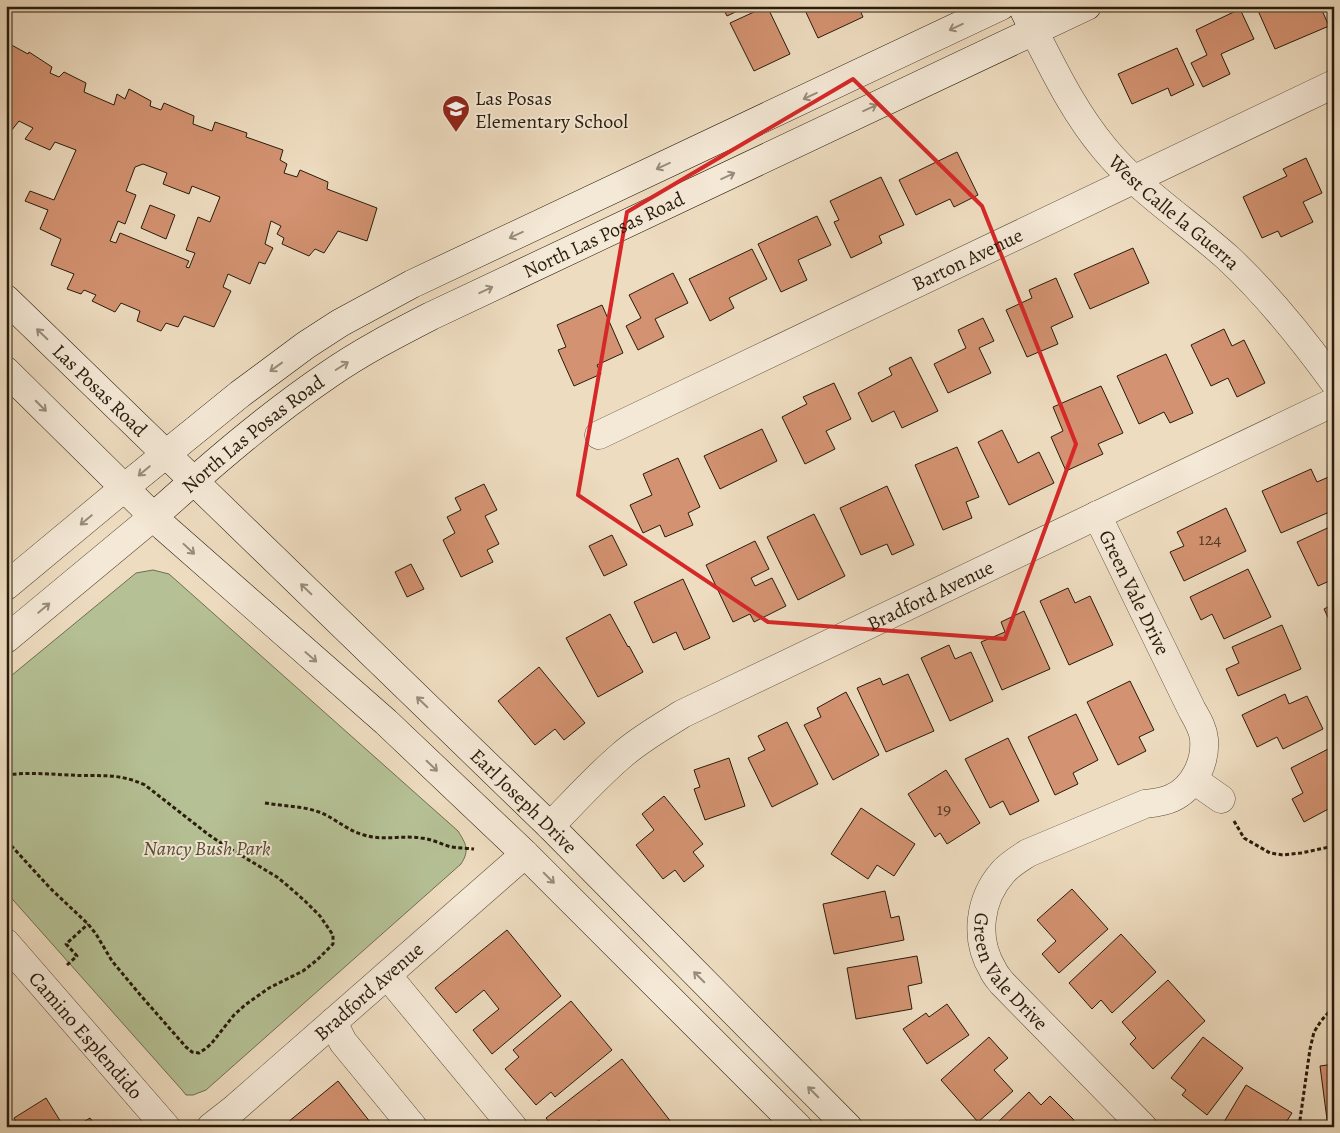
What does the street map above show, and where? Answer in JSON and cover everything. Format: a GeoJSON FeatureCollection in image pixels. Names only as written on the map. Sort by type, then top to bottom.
{"type":"FeatureCollection","features":[{"type":"Feature","properties":{"kind":"street","name":"North Las Posas Road"},"geometry":{"type":"LineString","coordinates":[[6,586],[165,454],[279,364],[334,327],[412,284],[1001,6]]}},
{"type":"Feature","properties":{"kind":"street","name":"West Calle la Guerra"},"geometry":{"type":"LineString","coordinates":[[1022,6],[1069,99],[1105,149],[1133,179],[1228,258],[1254,284],[1279,311],[1334,382]]}},
{"type":"Feature","properties":{"kind":"street","name":"North Las Posas Road"},"geometry":{"type":"LineString","coordinates":[[6,639],[193,481],[297,397],[329,374],[396,334],[1087,6]]}},
{"type":"Feature","properties":{"kind":"street","name":"Barton Avenue"},"geometry":{"type":"LineString","coordinates":[[600,435],[1334,84]]}},
{"type":"Feature","properties":{"kind":"street","name":"Las Posas Road"},"geometry":{"type":"LineString","coordinates":[[6,299],[193,481]]}},
{"type":"Feature","properties":{"kind":"street"},"geometry":{"type":"LineString","coordinates":[[6,371],[153,516]]}},
{"type":"Feature","properties":{"kind":"street","name":"Bradford Avenue"},"geometry":{"type":"LineString","coordinates":[[550,826],[623,754],[651,733],[682,714],[1334,402]]}},
{"type":"Feature","properties":{"kind":"street","name":"Earl Joseph Drive"},"geometry":{"type":"LineString","coordinates":[[193,481],[550,826],[848,1127]]}},
{"type":"Feature","properties":{"kind":"street","name":"Green Vale Drive"},"geometry":{"type":"LineString","coordinates":[[1097,515],[1199,723],[1204,738],[1204,752],[1200,767],[1194,780],[1173,798],[1145,804],[1028,853],[1015,861],[995,882],[988,896],[983,910],[981,925],[982,941],[986,956],[1002,983],[1143,1127]]}},
{"type":"Feature","properties":{"kind":"street","name":"Earl Joseph Drive"},"geometry":{"type":"LineString","coordinates":[[153,516],[386,722],[525,854],[798,1127]]}},
{"type":"Feature","properties":{"kind":"street"},"geometry":{"type":"LineString","coordinates":[[1194,780],[1221,799]]}},
{"type":"Feature","properties":{"kind":"street","name":"Bradford Avenue"},"geometry":{"type":"LineString","coordinates":[[211,1127],[234,1109],[525,854]]}},
{"type":"Feature","properties":{"kind":"street","name":"Camino Esplendido"},"geometry":{"type":"LineString","coordinates":[[6,944],[166,1127]]}},
{"type":"Feature","properties":{"kind":"street"},"geometry":{"type":"LineString","coordinates":[[387,975],[513,1127]]}},
{"type":"Feature","properties":{"kind":"street"},"geometry":{"type":"LineString","coordinates":[[333,1022],[342,1042],[413,1127]]}},
{"type":"Feature","properties":{"kind":"path"},"geometry":{"type":"LineString","coordinates":[[6,775],[35,773],[89,776],[108,775],[140,783],[151,789],[224,845],[277,877],[288,886],[320,916],[334,935],[333,944],[303,971],[269,988],[245,1005],[234,1015],[212,1044],[205,1050],[192,1052],[147,1004],[112,961],[88,924],[45,883],[6,840]]}},
{"type":"Feature","properties":{"kind":"path"},"geometry":{"type":"LineString","coordinates":[[1221,799],[1244,838],[1270,853],[1283,855],[1334,846]]}},
{"type":"Feature","properties":{"kind":"path"},"geometry":{"type":"LineString","coordinates":[[266,803],[319,812],[342,826],[364,835],[383,838],[422,838],[449,846],[474,849]]}},
{"type":"Feature","properties":{"kind":"path"},"geometry":{"type":"LineString","coordinates":[[66,965],[77,956],[66,944],[88,924]]}},
{"type":"Feature","properties":{"kind":"path"},"geometry":{"type":"LineString","coordinates":[[1299,1127],[1314,1032],[1334,1006]]}},
{"type":"Feature","properties":{"kind":"highlighted area"},"geometry":{"type":"Polygon","coordinates":[[[853,79],[982,206],[1076,444],[1005,639],[768,622],[578,495],[627,212],[853,79]]]}},
{"type":"Feature","properties":{"kind":"green space","name":"Nancy Bush Park"},"geometry":{"type":"Polygon","coordinates":[[[153,570],[169,574],[458,831],[466,847],[461,864],[206,1090],[193,1095],[186,1095],[6,892],[6,680],[136,573],[153,570]]]}},
{"type":"Feature","properties":{"kind":"building"},"geometry":{"type":"Polygon","coordinates":[[[722,6],[748,6],[727,16],[722,6]]]}},
{"type":"Feature","properties":{"kind":"building"},"geometry":{"type":"Polygon","coordinates":[[[767,6],[790,54],[754,71],[730,23],[767,6]]]}},
{"type":"Feature","properties":{"kind":"building"},"geometry":{"type":"Polygon","coordinates":[[[803,6],[858,6],[863,17],[818,38],[803,6]]]}},
{"type":"Feature","properties":{"kind":"building"},"geometry":{"type":"Polygon","coordinates":[[[1256,6],[1320,6],[1329,26],[1275,49],[1256,6]]]}},
{"type":"Feature","properties":{"kind":"building"},"geometry":{"type":"Polygon","coordinates":[[[1240,9],[1254,39],[1221,54],[1230,74],[1203,87],[1191,63],[1207,55],[1196,30],[1240,9]]]}},
{"type":"Feature","properties":{"kind":"building"},"geometry":{"type":"Polygon","coordinates":[[[6,42],[28,54],[29,52],[52,67],[50,73],[59,77],[64,72],[86,83],[84,92],[114,105],[117,94],[125,99],[129,89],[151,101],[150,106],[161,110],[164,103],[194,116],[193,124],[212,131],[215,122],[247,133],[246,137],[283,150],[280,160],[287,164],[284,173],[297,177],[300,170],[328,182],[327,189],[377,208],[367,241],[338,231],[324,253],[315,249],[309,256],[282,244],[284,238],[277,234],[281,226],[271,221],[265,244],[273,248],[265,264],[259,262],[250,284],[228,274],[223,287],[231,291],[214,327],[184,316],[178,327],[166,323],[161,331],[137,321],[140,311],[121,303],[115,312],[92,301],[96,295],[84,290],[81,294],[67,289],[74,274],[51,265],[61,239],[40,229],[48,210],[25,201],[30,191],[54,200],[76,150],[55,142],[50,150],[25,139],[33,128],[19,121],[11,131],[6,128],[6,42]],[[143,164],[135,167],[126,191],[136,195],[125,224],[118,221],[110,241],[116,243],[120,233],[189,261],[186,267],[189,268],[195,253],[186,250],[198,217],[210,222],[220,197],[192,186],[189,194],[163,184],[167,173],[143,164]]]}},
{"type":"Feature","properties":{"kind":"building"},"geometry":{"type":"Polygon","coordinates":[[[1177,48],[1194,85],[1171,96],[1168,88],[1132,104],[1118,74],[1177,48]]]}},
{"type":"Feature","properties":{"kind":"building"},"geometry":{"type":"Polygon","coordinates":[[[957,152],[978,195],[954,207],[950,199],[916,215],[899,180],[957,152]]]}},
{"type":"Feature","properties":{"kind":"building"},"geometry":{"type":"Polygon","coordinates":[[[1306,158],[1322,193],[1303,202],[1313,222],[1281,237],[1278,231],[1262,238],[1243,197],[1287,176],[1283,169],[1306,158]]]}},
{"type":"Feature","properties":{"kind":"building"},"geometry":{"type":"Polygon","coordinates":[[[881,177],[904,225],[879,236],[882,243],[851,258],[834,222],[839,220],[830,201],[881,177]]]}},
{"type":"Feature","properties":{"kind":"building"},"geometry":{"type":"Polygon","coordinates":[[[150,205],[175,215],[166,239],[141,228],[150,205]]]}},
{"type":"Feature","properties":{"kind":"building"},"geometry":{"type":"Polygon","coordinates":[[[817,216],[831,245],[798,260],[807,280],[781,292],[758,244],[817,216]]]}},
{"type":"Feature","properties":{"kind":"building"},"geometry":{"type":"Polygon","coordinates":[[[1133,248],[1149,283],[1090,309],[1074,274],[1133,248]]]}},
{"type":"Feature","properties":{"kind":"building"},"geometry":{"type":"Polygon","coordinates":[[[752,249],[767,279],[729,298],[734,308],[710,321],[689,279],[752,249]]]}},
{"type":"Feature","properties":{"kind":"building"},"geometry":{"type":"Polygon","coordinates":[[[673,273],[688,303],[655,319],[664,337],[638,350],[626,326],[641,318],[629,295],[673,273]]]}},
{"type":"Feature","properties":{"kind":"building"},"geometry":{"type":"Polygon","coordinates":[[[1056,278],[1073,317],[1051,327],[1058,344],[1027,357],[1006,310],[1032,298],[1029,290],[1056,278]]]}},
{"type":"Feature","properties":{"kind":"building"},"geometry":{"type":"Polygon","coordinates":[[[602,305],[623,353],[597,365],[601,374],[574,386],[558,350],[566,347],[557,325],[602,305]]]}},
{"type":"Feature","properties":{"kind":"building"},"geometry":{"type":"Polygon","coordinates":[[[983,318],[994,341],[979,348],[991,373],[948,393],[934,364],[966,348],[958,330],[983,318]]]}},
{"type":"Feature","properties":{"kind":"building"},"geometry":{"type":"Polygon","coordinates":[[[1224,329],[1232,346],[1244,340],[1265,383],[1237,397],[1228,378],[1211,386],[1191,345],[1224,329]]]}},
{"type":"Feature","properties":{"kind":"building"},"geometry":{"type":"Polygon","coordinates":[[[1166,354],[1193,413],[1170,423],[1164,412],[1139,424],[1117,376],[1166,354]]]}},
{"type":"Feature","properties":{"kind":"building"},"geometry":{"type":"Polygon","coordinates":[[[911,357],[938,411],[902,428],[894,411],[872,422],[858,393],[892,375],[889,368],[911,357]]]}},
{"type":"Feature","properties":{"kind":"building"},"geometry":{"type":"Polygon","coordinates":[[[834,383],[851,419],[826,431],[835,449],[805,464],[782,417],[807,404],[803,397],[834,383]]]}},
{"type":"Feature","properties":{"kind":"building"},"geometry":{"type":"Polygon","coordinates":[[[1101,386],[1123,433],[1098,444],[1103,454],[1066,471],[1051,437],[1063,431],[1053,407],[1101,386]]]}},
{"type":"Feature","properties":{"kind":"building"},"geometry":{"type":"Polygon","coordinates":[[[762,429],[777,461],[720,489],[704,456],[762,429]]]}},
{"type":"Feature","properties":{"kind":"building"},"geometry":{"type":"Polygon","coordinates":[[[1002,430],[1018,463],[1039,452],[1054,483],[1009,505],[978,442],[1002,430]]]}},
{"type":"Feature","properties":{"kind":"building"},"geometry":{"type":"Polygon","coordinates":[[[957,447],[979,497],[966,502],[972,518],[943,530],[915,465],[957,447]]]}},
{"type":"Feature","properties":{"kind":"building"},"geometry":{"type":"Polygon","coordinates":[[[678,458],[700,507],[688,513],[693,525],[665,537],[660,525],[643,533],[630,505],[652,495],[643,474],[678,458]]]}},
{"type":"Feature","properties":{"kind":"building"},"geometry":{"type":"Polygon","coordinates":[[[1311,469],[1317,482],[1331,476],[1334,481],[1334,510],[1281,533],[1262,491],[1311,469]]]}},
{"type":"Feature","properties":{"kind":"building"},"geometry":{"type":"Polygon","coordinates":[[[484,484],[497,510],[485,516],[499,544],[487,550],[493,562],[461,577],[443,540],[455,533],[447,517],[461,510],[455,498],[484,484]]]}},
{"type":"Feature","properties":{"kind":"building"},"geometry":{"type":"Polygon","coordinates":[[[887,486],[914,545],[892,555],[887,544],[861,555],[840,508],[887,486]]]}},
{"type":"Feature","properties":{"kind":"building"},"geometry":{"type":"Polygon","coordinates":[[[1226,508],[1246,551],[1184,581],[1170,552],[1184,546],[1177,532],[1226,508]]]}},
{"type":"Feature","properties":{"kind":"building"},"geometry":{"type":"Polygon","coordinates":[[[814,514],[845,576],[798,600],[767,537],[814,514]]]}},
{"type":"Feature","properties":{"kind":"building"},"geometry":{"type":"Polygon","coordinates":[[[1334,525],[1334,579],[1318,586],[1297,542],[1334,525]]]}},
{"type":"Feature","properties":{"kind":"building"},"geometry":{"type":"Polygon","coordinates":[[[612,535],[627,565],[604,576],[589,546],[612,535]]]}},
{"type":"Feature","properties":{"kind":"building"},"geometry":{"type":"Polygon","coordinates":[[[755,541],[769,569],[751,578],[755,586],[772,578],[786,606],[754,622],[750,614],[733,622],[706,565],[755,541]]]}},
{"type":"Feature","properties":{"kind":"building"},"geometry":{"type":"Polygon","coordinates":[[[411,564],[424,589],[407,597],[395,572],[411,564]]]}},
{"type":"Feature","properties":{"kind":"building"},"geometry":{"type":"Polygon","coordinates":[[[1248,569],[1271,617],[1224,639],[1212,614],[1201,620],[1190,597],[1248,569]]]}},
{"type":"Feature","properties":{"kind":"building"},"geometry":{"type":"Polygon","coordinates":[[[683,579],[710,638],[684,650],[676,632],[653,643],[634,602],[683,579]]]}},
{"type":"Feature","properties":{"kind":"building"},"geometry":{"type":"Polygon","coordinates":[[[1068,588],[1075,603],[1090,596],[1113,645],[1069,665],[1040,601],[1068,588]]]}},
{"type":"Feature","properties":{"kind":"building"},"geometry":{"type":"Polygon","coordinates":[[[1334,604],[1334,630],[1324,609],[1334,604]]]}},
{"type":"Feature","properties":{"kind":"building"},"geometry":{"type":"Polygon","coordinates":[[[1024,611],[1050,669],[1002,690],[981,642],[1005,632],[1001,622],[1024,611]]]}},
{"type":"Feature","properties":{"kind":"building"},"geometry":{"type":"Polygon","coordinates":[[[610,614],[643,672],[598,697],[566,638],[610,614]]]}},
{"type":"Feature","properties":{"kind":"building"},"geometry":{"type":"Polygon","coordinates":[[[1282,625],[1301,669],[1238,696],[1226,669],[1239,663],[1232,647],[1282,625]]]}},
{"type":"Feature","properties":{"kind":"building"},"geometry":{"type":"Polygon","coordinates":[[[949,645],[955,659],[971,652],[993,701],[950,721],[921,658],[949,645]]]}},
{"type":"Feature","properties":{"kind":"building"},"geometry":{"type":"Polygon","coordinates":[[[539,667],[585,723],[564,740],[555,729],[535,745],[498,701],[539,667]]]}},
{"type":"Feature","properties":{"kind":"building"},"geometry":{"type":"Polygon","coordinates":[[[908,674],[934,731],[886,752],[857,688],[880,678],[883,685],[908,674]]]}},
{"type":"Feature","properties":{"kind":"building"},"geometry":{"type":"Polygon","coordinates":[[[1130,681],[1154,730],[1139,737],[1146,751],[1118,765],[1087,702],[1130,681]]]}},
{"type":"Feature","properties":{"kind":"building"},"geometry":{"type":"Polygon","coordinates":[[[846,692],[879,755],[833,780],[804,725],[821,717],[817,708],[846,692]]]}},
{"type":"Feature","properties":{"kind":"building"},"geometry":{"type":"Polygon","coordinates":[[[1285,694],[1289,704],[1307,696],[1323,729],[1283,749],[1277,737],[1257,747],[1242,715],[1285,694]]]}},
{"type":"Feature","properties":{"kind":"building"},"geometry":{"type":"Polygon","coordinates":[[[1076,714],[1098,760],[1073,773],[1078,784],[1055,795],[1028,737],[1076,714]]]}},
{"type":"Feature","properties":{"kind":"building"},"geometry":{"type":"Polygon","coordinates":[[[787,722],[818,784],[772,807],[748,758],[765,750],[758,736],[787,722]]]}},
{"type":"Feature","properties":{"kind":"building"},"geometry":{"type":"Polygon","coordinates":[[[1008,738],[1039,801],[1010,815],[1003,801],[990,808],[965,759],[1008,738]]]}},
{"type":"Feature","properties":{"kind":"building"},"geometry":{"type":"Polygon","coordinates":[[[1334,746],[1334,806],[1304,822],[1292,799],[1303,793],[1291,768],[1334,746]]]}},
{"type":"Feature","properties":{"kind":"building"},"geometry":{"type":"Polygon","coordinates":[[[729,758],[745,806],[705,820],[694,789],[700,787],[694,770],[729,758]]]}},
{"type":"Feature","properties":{"kind":"building"},"geometry":{"type":"Polygon","coordinates":[[[946,770],[980,823],[947,844],[940,833],[935,837],[908,794],[946,770]]]}},
{"type":"Feature","properties":{"kind":"building"},"geometry":{"type":"Polygon","coordinates":[[[664,796],[703,844],[693,852],[704,866],[684,882],[675,870],[663,879],[636,845],[654,830],[642,814],[664,796]]]}},
{"type":"Feature","properties":{"kind":"building"},"geometry":{"type":"Polygon","coordinates":[[[861,808],[915,844],[894,876],[877,865],[868,879],[831,854],[861,808]]]}},
{"type":"Feature","properties":{"kind":"building"},"geometry":{"type":"Polygon","coordinates":[[[1072,889],[1108,929],[1059,973],[1042,954],[1056,941],[1037,920],[1072,889]]]}},
{"type":"Feature","properties":{"kind":"building"},"geometry":{"type":"Polygon","coordinates":[[[885,891],[891,918],[899,916],[904,940],[834,954],[823,904],[885,891]]]}},
{"type":"Feature","properties":{"kind":"building"},"geometry":{"type":"Polygon","coordinates":[[[507,930],[561,996],[492,1054],[473,1030],[499,1009],[484,990],[456,1013],[435,988],[507,930]]]}},
{"type":"Feature","properties":{"kind":"building"},"geometry":{"type":"Polygon","coordinates":[[[1121,934],[1156,972],[1112,1013],[1101,1000],[1092,1009],[1069,983],[1121,934]]]}},
{"type":"Feature","properties":{"kind":"building"},"geometry":{"type":"Polygon","coordinates":[[[917,956],[922,983],[908,986],[912,1009],[856,1019],[847,968],[917,956]]]}},
{"type":"Feature","properties":{"kind":"building"},"geometry":{"type":"Polygon","coordinates":[[[1168,980],[1205,1021],[1153,1069],[1130,1044],[1136,1038],[1122,1022],[1168,980]]]}},
{"type":"Feature","properties":{"kind":"building"},"geometry":{"type":"Polygon","coordinates":[[[571,1001],[612,1050],[555,1097],[551,1092],[536,1105],[505,1069],[519,1057],[513,1050],[571,1001]]]}},
{"type":"Feature","properties":{"kind":"building"},"geometry":{"type":"Polygon","coordinates":[[[947,1004],[969,1035],[927,1064],[903,1029],[926,1013],[929,1017],[947,1004]]]}},
{"type":"Feature","properties":{"kind":"building"},"geometry":{"type":"Polygon","coordinates":[[[989,1037],[1008,1058],[994,1070],[1013,1091],[978,1122],[941,1080],[989,1037]]]}},
{"type":"Feature","properties":{"kind":"building"},"geometry":{"type":"Polygon","coordinates":[[[1203,1037],[1243,1068],[1207,1115],[1182,1095],[1186,1090],[1171,1078],[1203,1037]]]}},
{"type":"Feature","properties":{"kind":"building"},"geometry":{"type":"Polygon","coordinates":[[[622,1059],[675,1127],[604,1127],[599,1120],[590,1127],[553,1127],[546,1118],[622,1059]]]}},
{"type":"Feature","properties":{"kind":"building"},"geometry":{"type":"Polygon","coordinates":[[[1334,1064],[1334,1127],[1328,1127],[1320,1066],[1334,1064]]]}},
{"type":"Feature","properties":{"kind":"building"},"geometry":{"type":"Polygon","coordinates":[[[338,1081],[374,1127],[282,1127],[338,1081]]]}},
{"type":"Feature","properties":{"kind":"building"},"geometry":{"type":"Polygon","coordinates":[[[1246,1085],[1292,1113],[1283,1127],[1221,1127],[1246,1085]]]}},
{"type":"Feature","properties":{"kind":"building"},"geometry":{"type":"Polygon","coordinates":[[[1029,1092],[1041,1105],[1050,1096],[1074,1120],[1067,1127],[993,1127],[1029,1092]]]}},
{"type":"Feature","properties":{"kind":"building"},"geometry":{"type":"Polygon","coordinates":[[[46,1098],[64,1127],[19,1127],[14,1118],[46,1098]]]}},
{"type":"Feature","properties":{"kind":"building"},"geometry":{"type":"Polygon","coordinates":[[[90,1118],[96,1127],[75,1127],[90,1118]]]}},
{"type":"Feature","properties":{"kind":"place","name":"Las Posas Elementary School"},"geometry":{"type":"Point","coordinates":[456,133]}}]}
